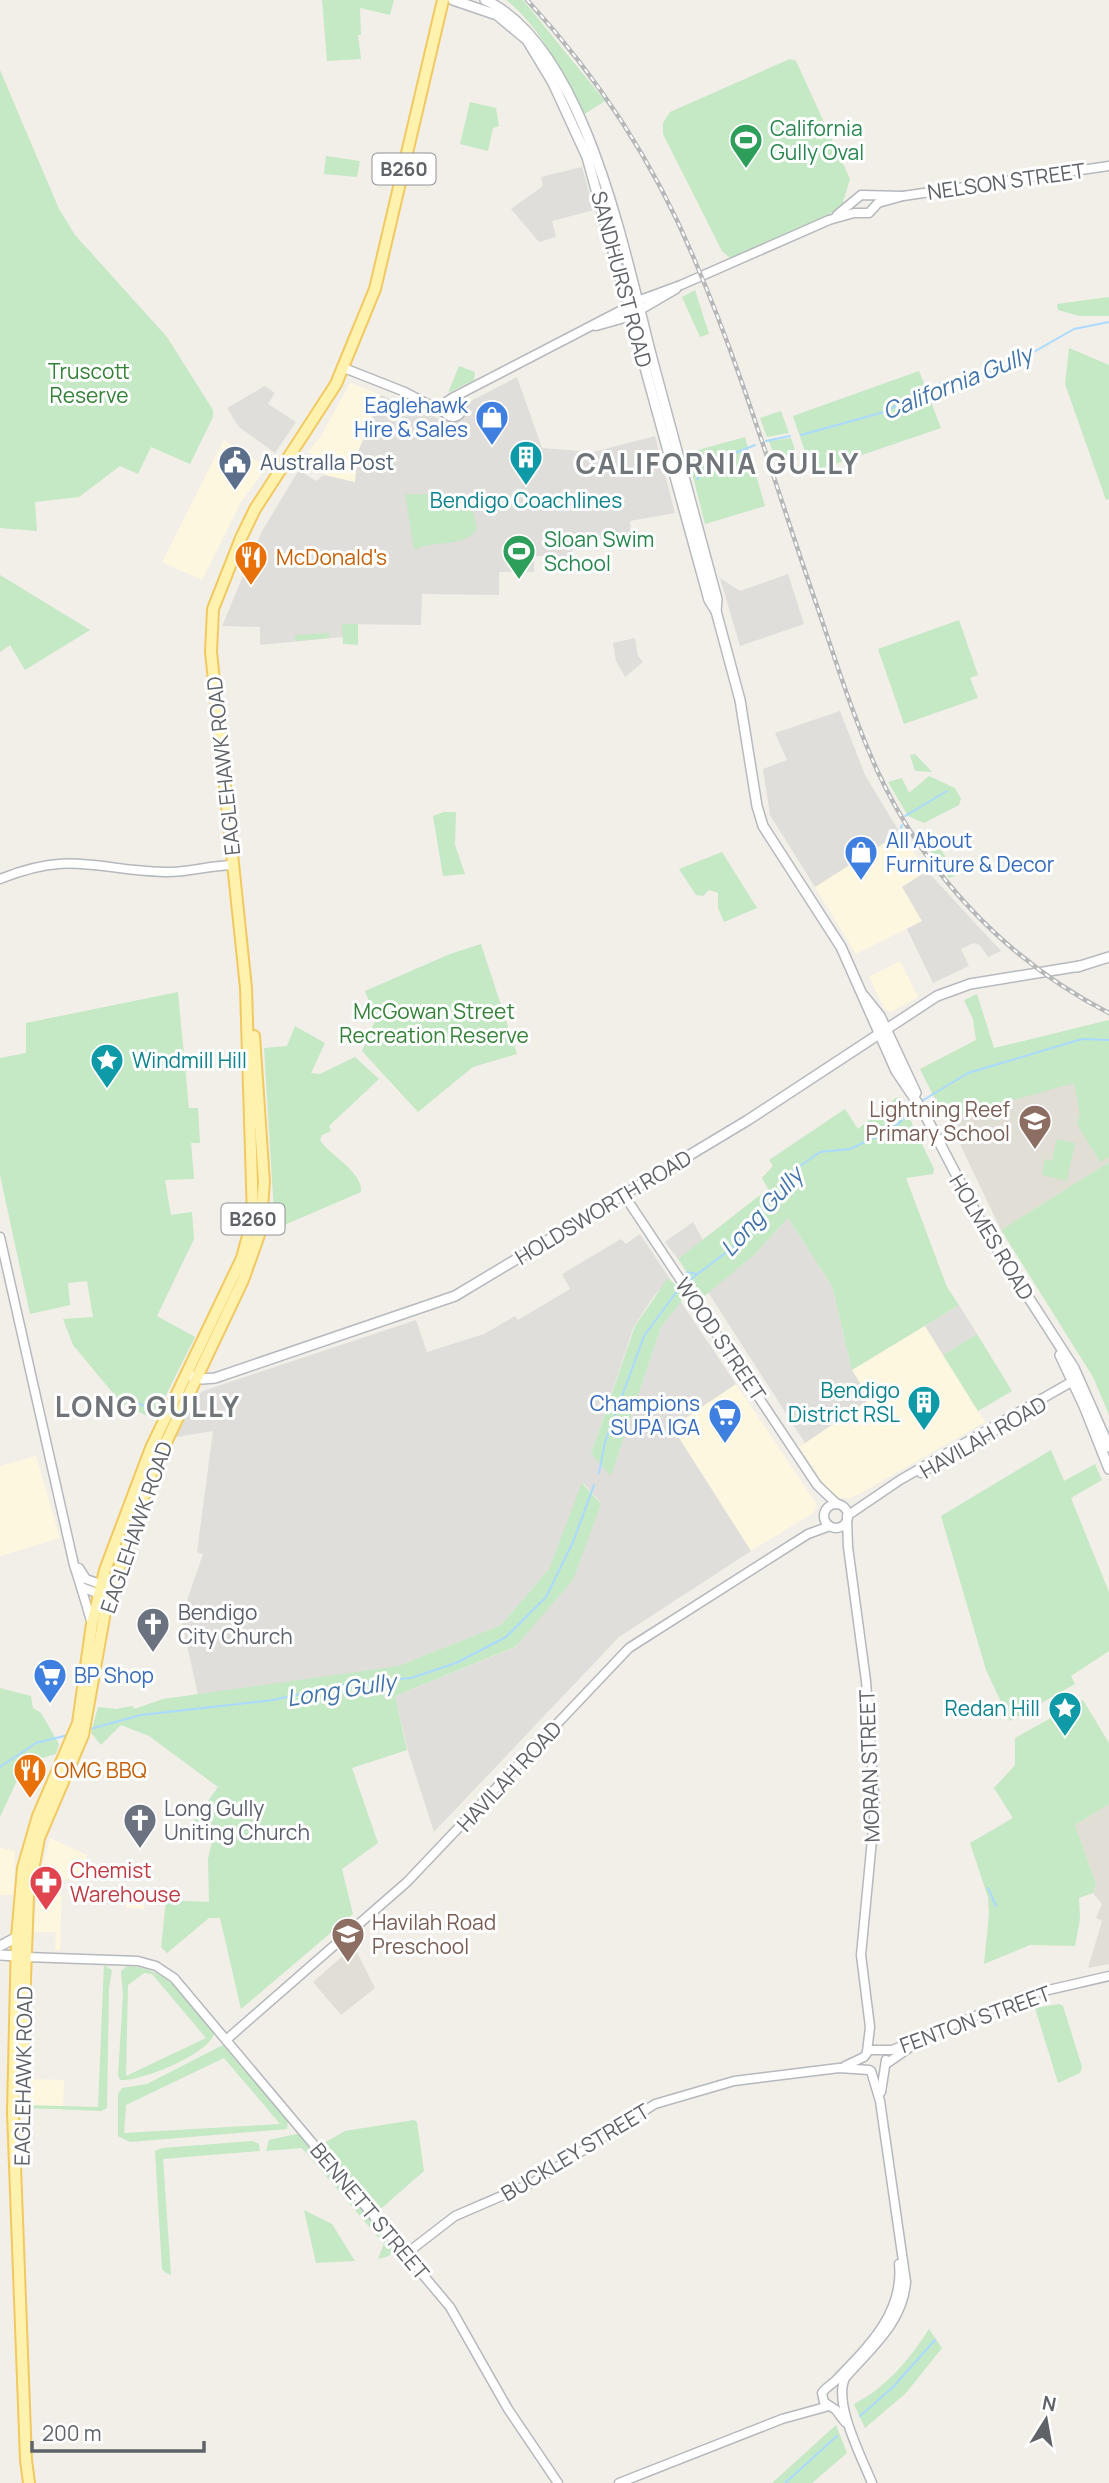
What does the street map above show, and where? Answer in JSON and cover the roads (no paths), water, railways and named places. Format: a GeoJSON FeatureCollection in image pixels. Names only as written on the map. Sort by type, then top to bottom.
{"type":"FeatureCollection","features":[{"type":"Feature","properties":{"kind":"main road","name":"EAGLEHAWK ROAD"},"geometry":{"type":"LineString","coordinates":[[29,2483],[26,2465],[16,2112],[22,1956],[34,1854],[80,1732],[105,1591],[105,1570],[151,1448],[247,1271],[261,1224],[264,1182],[209,637],[213,608],[239,549],[246,542],[263,500],[344,368],[382,266],[443,0]]}},
{"type":"Feature","properties":{"kind":"main road","name":"SANDHURST ROAD"},"geometry":{"type":"LineString","coordinates":[[453,0],[484,9],[507,21],[527,40],[539,57],[590,163],[634,308]]}},
{"type":"Feature","properties":{"kind":"main road","name":"SANDHURST ROAD"},"geometry":{"type":"LineString","coordinates":[[485,0],[523,27],[557,75],[599,162],[634,308],[700,552],[717,599],[716,611],[740,700],[757,806],[763,825]]}},
{"type":"Feature","properties":{"kind":"main road","name":"HOLMES ROAD"},"geometry":{"type":"LineString","coordinates":[[763,825],[841,947],[980,1222],[1078,1382],[1109,1447]]}},
{"type":"Feature","properties":{"kind":"main road","name":"HOLDSWORTH ROAD"},"geometry":{"type":"LineString","coordinates":[[191,1376],[215,1378],[448,1300],[766,1108],[946,992],[996,979],[1080,966],[1109,957]]}},
{"type":"Feature","properties":{"kind":"main road","name":"EAGLEHAWK ROAD"},"geometry":{"type":"LineString","coordinates":[[22,1956],[17,1937],[21,1878],[31,1837],[80,1732],[92,1624],[191,1376]]}},
{"type":"Feature","properties":{"kind":"main road","name":"HOLMES ROAD"},"geometry":{"type":"LineString","coordinates":[[1078,1382],[1109,1469]]}},
{"type":"Feature","properties":{"kind":"main road"},"geometry":{"type":"LineString","coordinates":[[105,1570],[125,1532],[131,1529]]}},
{"type":"Feature","properties":{"kind":"main road"},"geometry":{"type":"LineString","coordinates":[[0,1946],[17,1937]]}},
{"type":"Feature","properties":{"kind":"main road"},"geometry":{"type":"LineString","coordinates":[[0,1955],[22,1956]]}},
{"type":"Feature","properties":{"kind":"street","name":"NELSON STREET"},"geometry":{"type":"LineString","coordinates":[[870,196],[903,196],[1109,166]]}},
{"type":"Feature","properties":{"kind":"street"},"geometry":{"type":"LineString","coordinates":[[445,413],[449,400],[586,329],[829,220],[859,212],[869,213],[875,206],[870,196],[858,196],[855,203],[829,220]]}},
{"type":"Feature","properties":{"kind":"street","name":"NELSON STREET"},"geometry":{"type":"LineString","coordinates":[[875,206],[903,196]]}},
{"type":"Feature","properties":{"kind":"street"},"geometry":{"type":"LineString","coordinates":[[855,203],[859,212]]}},
{"type":"Feature","properties":{"kind":"street"},"geometry":{"type":"LineString","coordinates":[[344,368],[456,417],[477,387]]}},
{"type":"Feature","properties":{"kind":"street"},"geometry":{"type":"LineString","coordinates":[[415,397],[460,401],[463,407]]}},
{"type":"Feature","properties":{"kind":"street"},"geometry":{"type":"LineString","coordinates":[[0,879],[33,867],[72,861],[162,872],[234,865]]}},
{"type":"Feature","properties":{"kind":"street","name":"WOOD STREET"},"geometry":{"type":"LineString","coordinates":[[624,1195],[817,1485],[838,1504],[847,1518]]}},
{"type":"Feature","properties":{"kind":"street"},"geometry":{"type":"LineString","coordinates":[[0,1237],[69,1539],[92,1624]]}},
{"type":"Feature","properties":{"kind":"street","name":"HAVILAH ROAD"},"geometry":{"type":"LineString","coordinates":[[226,2040],[407,1882],[629,1648],[808,1534],[833,1527],[868,1500],[931,1468],[1078,1382]]}},
{"type":"Feature","properties":{"kind":"street","name":"WOOD STREET"},"geometry":{"type":"LineString","coordinates":[[817,1485],[825,1513],[833,1527]]}},
{"type":"Feature","properties":{"kind":"street","name":"HAVILAH ROAD"},"geometry":{"type":"LineString","coordinates":[[808,1534],[825,1513],[838,1504],[868,1500]]}},
{"type":"Feature","properties":{"kind":"street","name":"MORAN STREET"},"geometry":{"type":"LineString","coordinates":[[847,1518],[848,1547],[866,1681],[875,1808],[862,1955],[870,2027],[866,2055]]}},
{"type":"Feature","properties":{"kind":"street","name":"MORAN STREET"},"geometry":{"type":"LineString","coordinates":[[833,1527],[848,1547]]}},
{"type":"Feature","properties":{"kind":"street"},"geometry":{"type":"LineString","coordinates":[[69,1539],[82,1575],[105,1591]]}},
{"type":"Feature","properties":{"kind":"street"},"geometry":{"type":"LineString","coordinates":[[81,1587],[105,1591]]}},
{"type":"Feature","properties":{"kind":"street","name":"BENNETT STREET"},"geometry":{"type":"LineString","coordinates":[[22,1956],[151,1964],[174,1978],[407,2253],[457,2316],[508,2409],[558,2483]]}},
{"type":"Feature","properties":{"kind":"street","name":"FENTON STREET"},"geometry":{"type":"LineString","coordinates":[[866,2055],[900,2048],[1027,1995],[1109,1979]]}},
{"type":"Feature","properties":{"kind":"street","name":"FENTON STREET"},"geometry":{"type":"LineString","coordinates":[[870,2070],[885,2065],[916,2044],[1025,2001],[1109,1979]]}},
{"type":"Feature","properties":{"kind":"street","name":"MORAN STREET"},"geometry":{"type":"LineString","coordinates":[[870,2027],[885,2065]]}},
{"type":"Feature","properties":{"kind":"street"},"geometry":{"type":"LineString","coordinates":[[619,2483],[782,2419],[838,2404],[845,2378],[890,2326],[901,2295],[905,2266],[896,2221],[880,2101],[866,2055]]}},
{"type":"Feature","properties":{"kind":"street","name":"BUCKLEY STREET"},"geometry":{"type":"LineString","coordinates":[[839,2068],[866,2055]]}},
{"type":"Feature","properties":{"kind":"street"},"geometry":{"type":"LineString","coordinates":[[880,2101],[885,2065]]}},
{"type":"Feature","properties":{"kind":"street","name":"BUCKLEY STREET"},"geometry":{"type":"LineString","coordinates":[[407,2253],[455,2216],[534,2182],[655,2104],[734,2081],[839,2068],[870,2070]]}},
{"type":"Feature","properties":{"kind":"street"},"geometry":{"type":"LineString","coordinates":[[782,2419],[822,2396],[888,2319],[901,2295]]}},
{"type":"Feature","properties":{"kind":"street"},"geometry":{"type":"LineString","coordinates":[[829,2387],[838,2388],[872,2483]]}},
{"type":"Feature","properties":{"kind":"street"},"geometry":{"type":"LineString","coordinates":[[822,2396],[854,2437]]}},
{"type":"Feature","properties":{"kind":"waterway","name":"California Gully"},"geometry":{"type":"LineString","coordinates":[[801,435],[884,412],[947,380],[969,378],[1011,365],[1074,329],[1109,322]]}},
{"type":"Feature","properties":{"kind":"waterway","name":"California Gully"},"geometry":{"type":"LineString","coordinates":[[766,441],[790,436]]}},
{"type":"Feature","properties":{"kind":"waterway","name":"California Gully"},"geometry":{"type":"LineString","coordinates":[[697,479],[710,463],[755,445]]}},
{"type":"Feature","properties":{"kind":"waterway"},"geometry":{"type":"LineString","coordinates":[[905,816],[947,791]]}},
{"type":"Feature","properties":{"kind":"waterway","name":"Long Gully"},"geometry":{"type":"LineString","coordinates":[[920,1102],[968,1073],[1082,1039],[1109,1040]]}},
{"type":"Feature","properties":{"kind":"waterway","name":"Long Gully"},"geometry":{"type":"LineString","coordinates":[[687,1282],[736,1245],[748,1227],[765,1211],[793,1171],[820,1152],[850,1149],[882,1134],[898,1124],[915,1106]]}},
{"type":"Feature","properties":{"kind":"waterway","name":"Long Gully"},"geometry":{"type":"LineString","coordinates":[[687,1272],[697,1274]]}},
{"type":"Feature","properties":{"kind":"waterway","name":"Long Gully"},"geometry":{"type":"LineString","coordinates":[[599,1473],[605,1442],[644,1336],[680,1287]]}},
{"type":"Feature","properties":{"kind":"waterway"},"geometry":{"type":"LineString","coordinates":[[135,1401],[153,1411]]}},
{"type":"Feature","properties":{"kind":"waterway","name":"Long Gully"},"geometry":{"type":"LineString","coordinates":[[90,1729],[141,1715],[273,1700],[352,1683],[411,1678],[456,1663],[506,1637],[546,1597],[573,1542],[594,1485]]}},
{"type":"Feature","properties":{"kind":"waterway","name":"Long Gully"},"geometry":{"type":"LineString","coordinates":[[0,1767],[36,1743],[68,1735]]}},
{"type":"Feature","properties":{"kind":"waterway"},"geometry":{"type":"LineString","coordinates":[[988,1888],[996,1906]]}},
{"type":"Feature","properties":{"kind":"waterway"},"geometry":{"type":"LineString","coordinates":[[860,2416],[893,2387],[935,2340]]}},
{"type":"Feature","properties":{"kind":"waterway"},"geometry":{"type":"LineString","coordinates":[[785,2483],[837,2436]]}},
{"type":"Feature","properties":{"kind":"railway"},"geometry":{"type":"LineString","coordinates":[[527,0],[578,60],[623,123],[679,225],[744,389],[852,709],[896,808],[944,878],[972,911],[1036,968],[1109,1013]]}},
{"type":"Feature","properties":{"kind":"place","name":"California Gully Oval"},"geometry":{"type":"Point","coordinates":[746,170]}},
{"type":"Feature","properties":{"kind":"place","name":"Eaglehawk Hire & Sales"},"geometry":{"type":"Point","coordinates":[492,447]}},
{"type":"Feature","properties":{"kind":"place","name":"Bendigo Coachlines"},"geometry":{"type":"Point","coordinates":[526,487]}},
{"type":"Feature","properties":{"kind":"place","name":"AustralIa Post"},"geometry":{"type":"Point","coordinates":[235,492]}},
{"type":"Feature","properties":{"kind":"place","name":"Sloan Swim School"},"geometry":{"type":"Point","coordinates":[519,581]}},
{"type":"Feature","properties":{"kind":"place","name":"McDonald's"},"geometry":{"type":"Point","coordinates":[251,587]}},
{"type":"Feature","properties":{"kind":"place","name":"All About Furniture & Decor"},"geometry":{"type":"Point","coordinates":[861,882]}},
{"type":"Feature","properties":{"kind":"place","name":"Windmill Hill"},"geometry":{"type":"Point","coordinates":[107,1090]}},
{"type":"Feature","properties":{"kind":"place","name":"Lightning Reef Primary School"},"geometry":{"type":"Point","coordinates":[1035,1151]}},
{"type":"Feature","properties":{"kind":"place","name":"Bendigo District RSL"},"geometry":{"type":"Point","coordinates":[924,1432]}},
{"type":"Feature","properties":{"kind":"place","name":"Champions SUPA IGA"},"geometry":{"type":"Point","coordinates":[725,1445]}},
{"type":"Feature","properties":{"kind":"place","name":"Bendigo City Church"},"geometry":{"type":"Point","coordinates":[153,1654]}},
{"type":"Feature","properties":{"kind":"place","name":"BP Shop"},"geometry":{"type":"Point","coordinates":[50,1705]}},
{"type":"Feature","properties":{"kind":"place","name":"Redan Hill"},"geometry":{"type":"Point","coordinates":[1065,1738]}},
{"type":"Feature","properties":{"kind":"place","name":"OMG BBQ"},"geometry":{"type":"Point","coordinates":[30,1800]}},
{"type":"Feature","properties":{"kind":"place","name":"Long Gully Uniting Church"},"geometry":{"type":"Point","coordinates":[140,1850]}},
{"type":"Feature","properties":{"kind":"place","name":"Chemist Warehouse"},"geometry":{"type":"Point","coordinates":[46,1912]}},
{"type":"Feature","properties":{"kind":"place","name":"Havilah Road Preschool"},"geometry":{"type":"Point","coordinates":[348,1964]}},
{"type":"Feature","properties":{"kind":"district","name":"CALIFORNIA GULLY"},"geometry":{"type":"Point","coordinates":[718,463]}},
{"type":"Feature","properties":{"kind":"district","name":"LONG GULLY"},"geometry":{"type":"Point","coordinates":[148,1406]}},
{"type":"Feature","properties":{"kind":"park label","name":"Truscott Reserve"},"geometry":{"type":"Point","coordinates":[89,383]}},
{"type":"Feature","properties":{"kind":"park label","name":"McGowan Street Recreation Reserve"},"geometry":{"type":"Point","coordinates":[434,1023]}}]}
